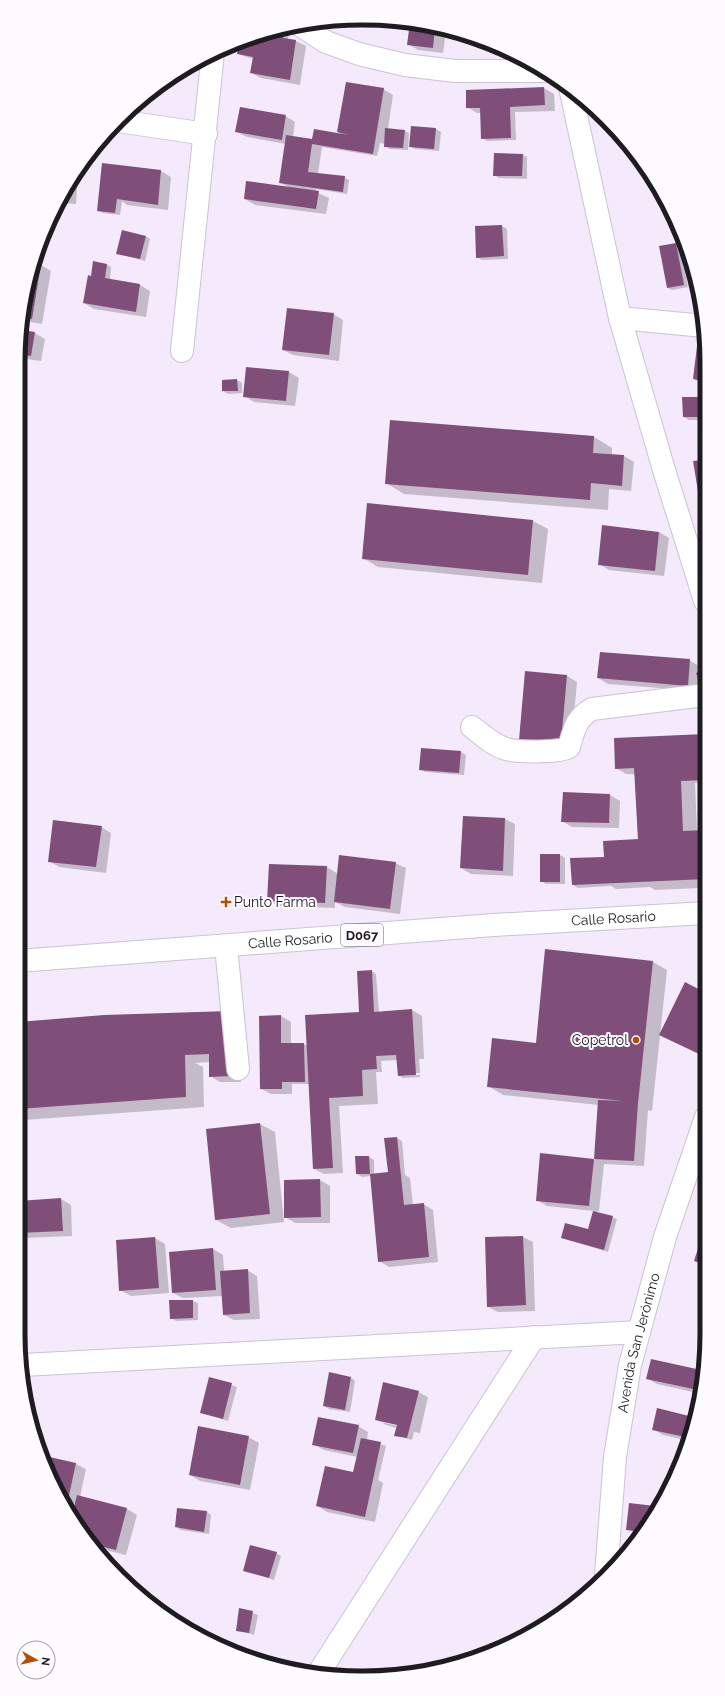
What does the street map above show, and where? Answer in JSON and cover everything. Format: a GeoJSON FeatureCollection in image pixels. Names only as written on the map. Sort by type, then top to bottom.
{"type":"FeatureCollection","features":[{"type":"Feature","properties":{"kind":"street"},"geometry":{"type":"LineString","coordinates":[[307,30],[326,42],[359,54],[405,65],[455,71],[531,70]]}},
{"type":"Feature","properties":{"kind":"street"},"geometry":{"type":"LineString","coordinates":[[182,351],[206,134],[212,60]]}},
{"type":"Feature","properties":{"kind":"street"},"geometry":{"type":"LineString","coordinates":[[572,99],[620,318],[664,470],[700,585]]}},
{"type":"Feature","properties":{"kind":"street"},"geometry":{"type":"LineString","coordinates":[[125,123],[206,134]]}},
{"type":"Feature","properties":{"kind":"street"},"geometry":{"type":"LineString","coordinates":[[620,318],[698,325]]}},
{"type":"Feature","properties":{"kind":"street"},"geometry":{"type":"LineString","coordinates":[[472,727],[487,739],[506,749],[560,751],[569,747],[576,724],[583,714],[592,709],[700,696]]}},
{"type":"Feature","properties":{"kind":"street","name":"Calle Rosario"},"geometry":{"type":"LineString","coordinates":[[25,960],[494,925],[700,913]]}},
{"type":"Feature","properties":{"kind":"street"},"geometry":{"type":"LineString","coordinates":[[226,946],[238,1069]]}},
{"type":"Feature","properties":{"kind":"street","name":"Avenida San Jerónimo"},"geometry":{"type":"LineString","coordinates":[[607,1566],[615,1457],[630,1365],[665,1237],[700,1135]]}},
{"type":"Feature","properties":{"kind":"street"},"geometry":{"type":"LineString","coordinates":[[27,1365],[639,1332]]}},
{"type":"Feature","properties":{"kind":"street"},"geometry":{"type":"LineString","coordinates":[[322,1668],[534,1338]]}},
{"type":"Feature","properties":{"kind":"building"},"geometry":{"type":"Polygon","coordinates":[[[409,28],[434,33],[433,48],[407,45],[409,28]]]}},
{"type":"Feature","properties":{"kind":"building"},"geometry":{"type":"Polygon","coordinates":[[[284,35],[283,38],[296,40],[290,80],[250,73],[253,57],[237,54],[238,49],[284,35]]]}},
{"type":"Feature","properties":{"kind":"building"},"geometry":{"type":"Polygon","coordinates":[[[346,82],[384,88],[373,154],[312,144],[308,172],[345,176],[343,192],[279,183],[286,135],[312,139],[314,129],[349,135],[337,132],[346,82]]]}},
{"type":"Feature","properties":{"kind":"building"},"geometry":{"type":"Polygon","coordinates":[[[544,87],[545,105],[510,107],[511,138],[481,139],[480,108],[466,108],[466,90],[544,87]]]}},
{"type":"Feature","properties":{"kind":"building"},"geometry":{"type":"Polygon","coordinates":[[[240,107],[286,115],[282,140],[235,132],[240,107]]]}},
{"type":"Feature","properties":{"kind":"building"},"geometry":{"type":"Polygon","coordinates":[[[411,126],[436,128],[434,149],[409,147],[411,126]]]}},
{"type":"Feature","properties":{"kind":"building"},"geometry":{"type":"Polygon","coordinates":[[[385,128],[405,130],[403,148],[384,147],[385,128]]]}},
{"type":"Feature","properties":{"kind":"building"},"geometry":{"type":"Polygon","coordinates":[[[494,153],[523,154],[522,176],[493,176],[494,153]]]}},
{"type":"Feature","properties":{"kind":"building"},"geometry":{"type":"Polygon","coordinates":[[[102,163],[161,170],[158,205],[117,199],[115,213],[97,211],[102,163]]]}},
{"type":"Feature","properties":{"kind":"building"},"geometry":{"type":"Polygon","coordinates":[[[246,181],[319,191],[316,209],[244,199],[246,181]]]}},
{"type":"Feature","properties":{"kind":"building"},"geometry":{"type":"Polygon","coordinates":[[[502,225],[504,256],[476,258],[475,226],[502,225]]]}},
{"type":"Feature","properties":{"kind":"building"},"geometry":{"type":"Polygon","coordinates":[[[122,230],[146,236],[140,259],[116,254],[122,230]]]}},
{"type":"Feature","properties":{"kind":"building"},"geometry":{"type":"Polygon","coordinates":[[[676,243],[684,285],[667,288],[659,246],[676,243]]]}},
{"type":"Feature","properties":{"kind":"building"},"geometry":{"type":"Polygon","coordinates":[[[93,261],[107,264],[105,278],[140,284],[136,312],[83,303],[88,275],[91,276],[93,261]]]}},
{"type":"Feature","properties":{"kind":"building"},"geometry":{"type":"Polygon","coordinates":[[[41,264],[32,319],[28,318],[31,297],[41,264]]]}},
{"type":"Feature","properties":{"kind":"building"},"geometry":{"type":"Polygon","coordinates":[[[287,308],[334,313],[329,355],[282,350],[287,308]]]}},
{"type":"Feature","properties":{"kind":"building"},"geometry":{"type":"Polygon","coordinates":[[[27,331],[35,332],[31,356],[25,355],[27,331]]]}},
{"type":"Feature","properties":{"kind":"building"},"geometry":{"type":"Polygon","coordinates":[[[697,346],[699,346],[700,380],[693,379],[697,346]]]}},
{"type":"Feature","properties":{"kind":"building"},"geometry":{"type":"Polygon","coordinates":[[[246,367],[289,371],[286,401],[243,397],[246,367]]]}},
{"type":"Feature","properties":{"kind":"building"},"geometry":{"type":"Polygon","coordinates":[[[237,379],[238,391],[222,391],[222,380],[237,379]]]}},
{"type":"Feature","properties":{"kind":"building"},"geometry":{"type":"Polygon","coordinates":[[[682,397],[700,397],[700,417],[683,417],[682,397]]]}},
{"type":"Feature","properties":{"kind":"building"},"geometry":{"type":"Polygon","coordinates":[[[390,420],[594,436],[593,453],[624,455],[622,486],[591,483],[590,500],[385,484],[390,420]]]}},
{"type":"Feature","properties":{"kind":"building"},"geometry":{"type":"Polygon","coordinates":[[[700,460],[700,504],[693,461],[700,460]]]}},
{"type":"Feature","properties":{"kind":"building"},"geometry":{"type":"Polygon","coordinates":[[[367,503],[533,520],[528,575],[362,559],[367,503]]]}},
{"type":"Feature","properties":{"kind":"building"},"geometry":{"type":"Polygon","coordinates":[[[602,525],[659,532],[655,571],[598,565],[602,525]]]}},
{"type":"Feature","properties":{"kind":"building"},"geometry":{"type":"Polygon","coordinates":[[[600,652],[690,659],[688,686],[597,678],[600,652]]]}},
{"type":"Feature","properties":{"kind":"building"},"geometry":{"type":"Polygon","coordinates":[[[525,671],[567,675],[561,743],[519,740],[525,671]]]}},
{"type":"Feature","properties":{"kind":"building"},"geometry":{"type":"Polygon","coordinates":[[[700,671],[700,683],[696,673],[700,671]]]}},
{"type":"Feature","properties":{"kind":"building"},"geometry":{"type":"Polygon","coordinates":[[[700,734],[700,780],[681,781],[683,831],[700,830],[700,879],[572,885],[570,858],[604,857],[603,841],[638,839],[634,768],[615,769],[614,738],[700,734]]]}},
{"type":"Feature","properties":{"kind":"building"},"geometry":{"type":"Polygon","coordinates":[[[421,748],[461,751],[459,773],[419,770],[421,748]]]}},
{"type":"Feature","properties":{"kind":"building"},"geometry":{"type":"Polygon","coordinates":[[[563,792],[610,794],[609,823],[561,822],[563,792]]]}},
{"type":"Feature","properties":{"kind":"building"},"geometry":{"type":"Polygon","coordinates":[[[463,816],[505,818],[503,871],[460,868],[463,816]]]}},
{"type":"Feature","properties":{"kind":"building"},"geometry":{"type":"Polygon","coordinates":[[[53,820],[102,826],[96,867],[48,862],[53,820]]]}},
{"type":"Feature","properties":{"kind":"building"},"geometry":{"type":"Polygon","coordinates":[[[540,854],[560,854],[560,882],[540,882],[540,854]]]}},
{"type":"Feature","properties":{"kind":"building"},"geometry":{"type":"Polygon","coordinates":[[[339,855],[396,862],[390,909],[334,902],[339,855]]]}},
{"type":"Feature","properties":{"kind":"building"},"geometry":{"type":"Polygon","coordinates":[[[269,864],[327,866],[325,903],[267,901],[269,864]]]}},
{"type":"Feature","properties":{"kind":"building"},"geometry":{"type":"Polygon","coordinates":[[[545,949],[653,961],[638,1103],[634,1161],[594,1159],[598,1100],[623,1101],[487,1087],[492,1038],[536,1043],[545,949]]]}},
{"type":"Feature","properties":{"kind":"building"},"geometry":{"type":"Polygon","coordinates":[[[372,970],[374,1012],[412,1009],[416,1075],[398,1076],[396,1055],[376,1056],[377,1069],[362,1070],[363,1096],[329,1098],[333,1168],[313,1169],[305,1015],[359,1012],[357,971],[372,970]]]}},
{"type":"Feature","properties":{"kind":"building"},"geometry":{"type":"Polygon","coordinates":[[[685,982],[700,990],[699,1054],[659,1035],[685,982]]]}},
{"type":"Feature","properties":{"kind":"building"},"geometry":{"type":"Polygon","coordinates":[[[229,1011],[231,1076],[209,1077],[209,1054],[185,1055],[186,1097],[25,1108],[25,1021],[104,1015],[229,1011]]]}},
{"type":"Feature","properties":{"kind":"building"},"geometry":{"type":"Polygon","coordinates":[[[281,1015],[281,1043],[304,1043],[305,1082],[282,1082],[282,1089],[260,1089],[259,1016],[281,1015]]]}},
{"type":"Feature","properties":{"kind":"building"},"geometry":{"type":"Polygon","coordinates":[[[260,1123],[270,1214],[215,1220],[206,1129],[260,1123]]]}},
{"type":"Feature","properties":{"kind":"building"},"geometry":{"type":"Polygon","coordinates":[[[397,1137],[404,1205],[424,1203],[429,1257],[378,1262],[370,1174],[388,1172],[384,1138],[397,1137]]]}},
{"type":"Feature","properties":{"kind":"building"},"geometry":{"type":"Polygon","coordinates":[[[540,1153],[594,1159],[589,1206],[536,1201],[540,1153]]]}},
{"type":"Feature","properties":{"kind":"building"},"geometry":{"type":"Polygon","coordinates":[[[355,1156],[369,1156],[370,1174],[356,1174],[355,1156]]]}},
{"type":"Feature","properties":{"kind":"building"},"geometry":{"type":"Polygon","coordinates":[[[320,1179],[321,1217],[284,1218],[284,1180],[320,1179]]]}},
{"type":"Feature","properties":{"kind":"building"},"geometry":{"type":"Polygon","coordinates":[[[61,1198],[63,1231],[25,1233],[25,1201],[61,1198]]]}},
{"type":"Feature","properties":{"kind":"building"},"geometry":{"type":"Polygon","coordinates":[[[593,1211],[613,1216],[604,1250],[561,1238],[565,1223],[588,1229],[593,1211]]]}},
{"type":"Feature","properties":{"kind":"building"},"geometry":{"type":"Polygon","coordinates":[[[523,1236],[526,1305],[487,1307],[485,1237],[523,1236]]]}},
{"type":"Feature","properties":{"kind":"building"},"geometry":{"type":"Polygon","coordinates":[[[155,1237],[159,1288],[119,1291],[116,1240],[155,1237]]]}},
{"type":"Feature","properties":{"kind":"building"},"geometry":{"type":"Polygon","coordinates":[[[700,1242],[700,1263],[694,1261],[700,1242]]]}},
{"type":"Feature","properties":{"kind":"building"},"geometry":{"type":"Polygon","coordinates":[[[213,1248],[216,1290],[172,1293],[169,1252],[213,1248]]]}},
{"type":"Feature","properties":{"kind":"building"},"geometry":{"type":"Polygon","coordinates":[[[248,1269],[250,1313],[223,1315],[220,1271],[248,1269]]]}},
{"type":"Feature","properties":{"kind":"building"},"geometry":{"type":"Polygon","coordinates":[[[169,1300],[193,1300],[193,1318],[170,1319],[169,1300]]]}},
{"type":"Feature","properties":{"kind":"building"},"geometry":{"type":"Polygon","coordinates":[[[651,1359],[698,1369],[695,1389],[646,1379],[651,1359]]]}},
{"type":"Feature","properties":{"kind":"building"},"geometry":{"type":"Polygon","coordinates":[[[329,1372],[351,1377],[345,1410],[323,1406],[329,1372]]]}},
{"type":"Feature","properties":{"kind":"building"},"geometry":{"type":"Polygon","coordinates":[[[209,1377],[232,1383],[223,1419],[200,1413],[209,1377]]]}},
{"type":"Feature","properties":{"kind":"building"},"geometry":{"type":"Polygon","coordinates":[[[383,1382],[419,1391],[407,1438],[394,1436],[397,1425],[375,1420],[383,1382]]]}},
{"type":"Feature","properties":{"kind":"building"},"geometry":{"type":"Polygon","coordinates":[[[657,1408],[689,1416],[684,1437],[652,1430],[657,1408]]]}},
{"type":"Feature","properties":{"kind":"building"},"geometry":{"type":"Polygon","coordinates":[[[318,1417],[359,1425],[353,1453],[312,1445],[318,1417]]]}},
{"type":"Feature","properties":{"kind":"building"},"geometry":{"type":"Polygon","coordinates":[[[198,1426],[249,1436],[240,1485],[189,1475],[198,1426]]]}},
{"type":"Feature","properties":{"kind":"building"},"geometry":{"type":"Polygon","coordinates":[[[361,1438],[381,1442],[365,1517],[316,1506],[325,1466],[353,1472],[361,1438]]]}},
{"type":"Feature","properties":{"kind":"building"},"geometry":{"type":"Polygon","coordinates":[[[49,1457],[76,1463],[68,1499],[49,1457]]]}},
{"type":"Feature","properties":{"kind":"building"},"geometry":{"type":"Polygon","coordinates":[[[77,1495],[127,1508],[116,1550],[101,1546],[74,1508],[77,1495]]]}},
{"type":"Feature","properties":{"kind":"building"},"geometry":{"type":"Polygon","coordinates":[[[629,1503],[653,1506],[636,1531],[626,1530],[629,1503]]]}},
{"type":"Feature","properties":{"kind":"building"},"geometry":{"type":"Polygon","coordinates":[[[177,1508],[207,1511],[204,1532],[175,1527],[177,1508]]]}},
{"type":"Feature","properties":{"kind":"building"},"geometry":{"type":"Polygon","coordinates":[[[250,1545],[277,1552],[269,1578],[243,1571],[250,1545]]]}},
{"type":"Feature","properties":{"kind":"building"},"geometry":{"type":"Polygon","coordinates":[[[239,1608],[253,1611],[249,1633],[236,1631],[239,1608]]]}},
{"type":"Feature","properties":{"kind":"place","name":"Punto Farma"},"geometry":{"type":"Point","coordinates":[226,902]}},
{"type":"Feature","properties":{"kind":"place","name":"Copetrol"},"geometry":{"type":"Point","coordinates":[636,1040]}}]}
